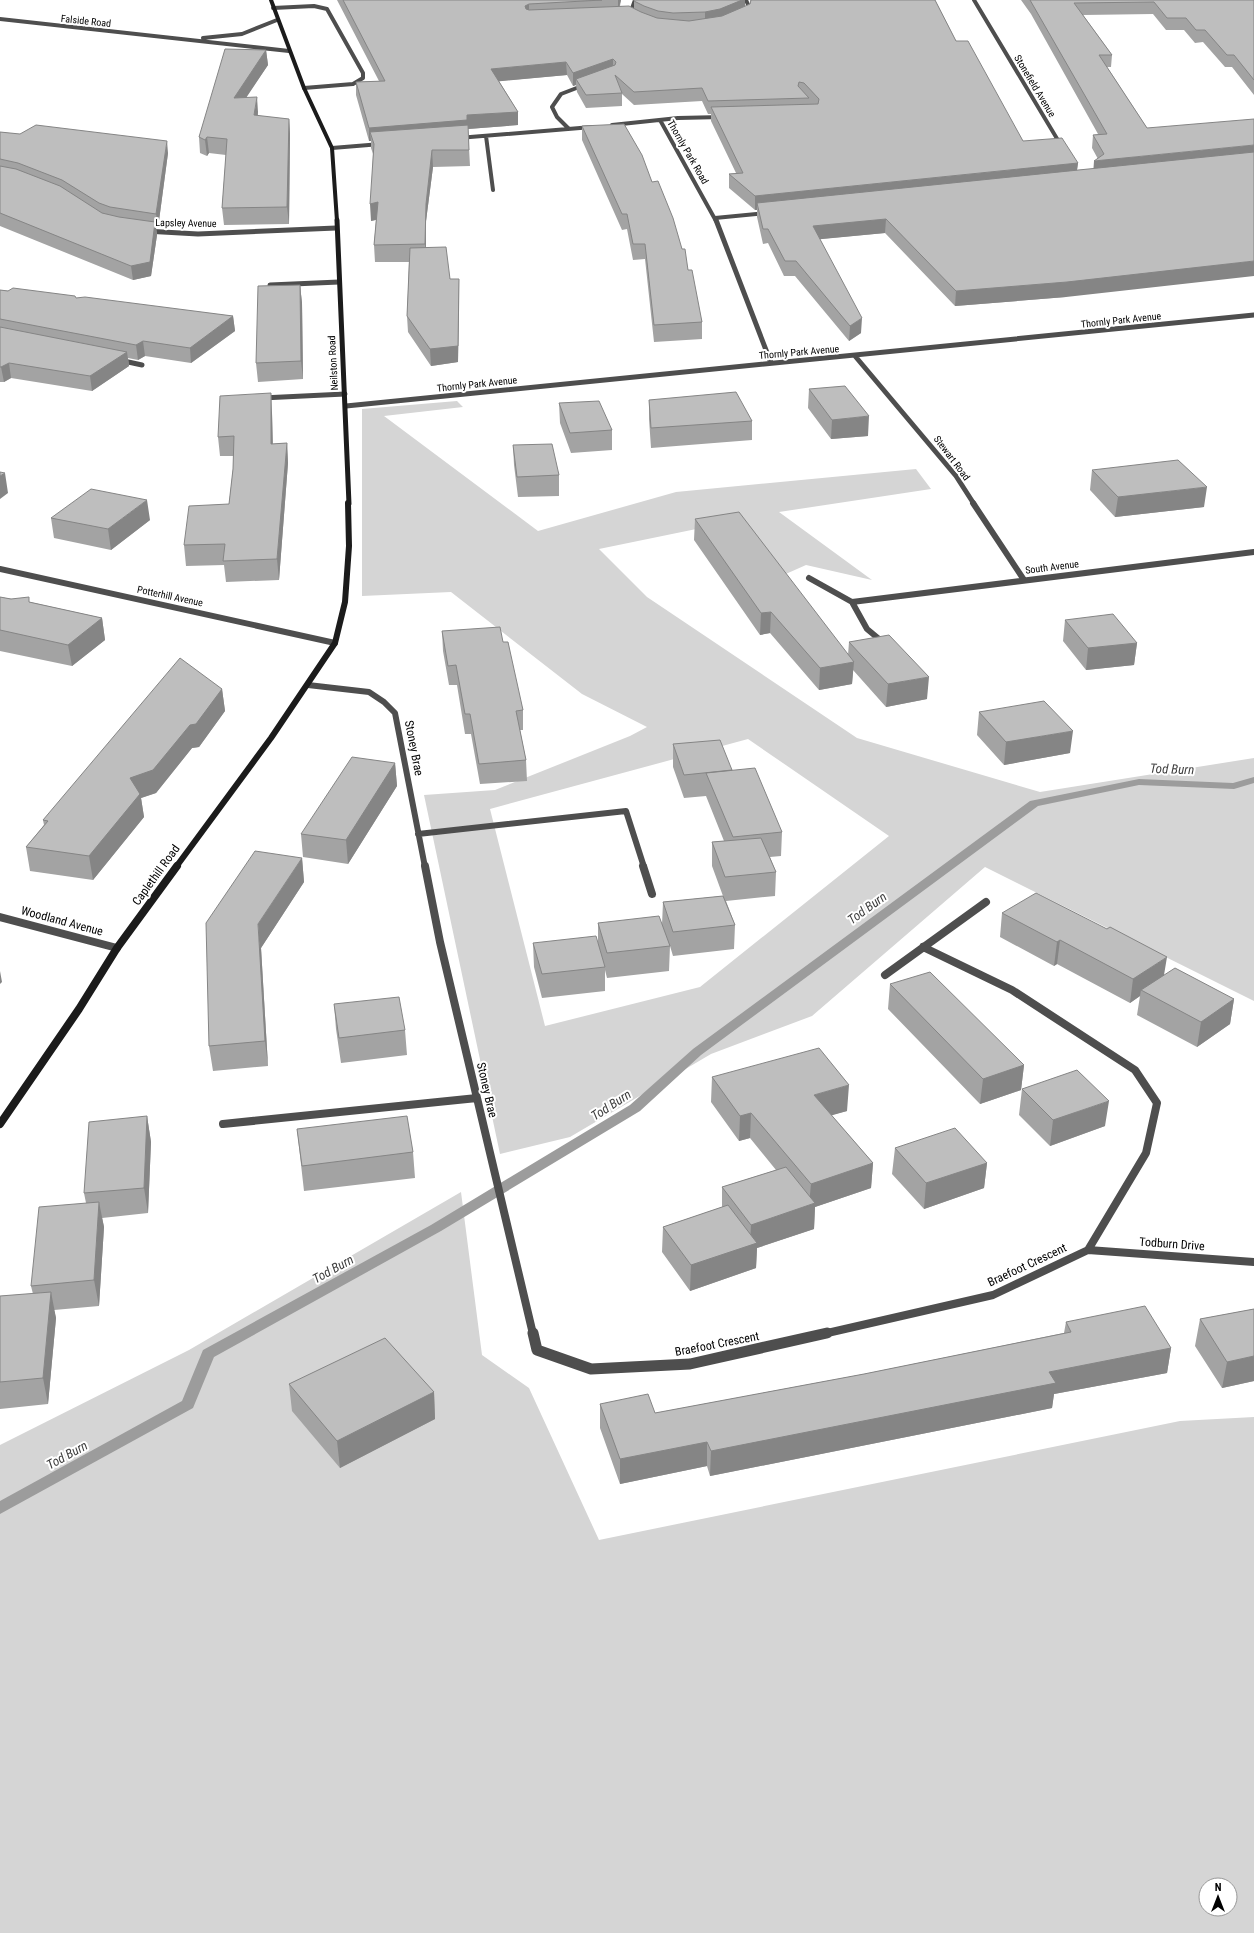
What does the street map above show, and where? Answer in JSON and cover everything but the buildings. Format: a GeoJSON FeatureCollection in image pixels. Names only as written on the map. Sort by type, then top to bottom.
{"type":"FeatureCollection","features":[{"type":"Feature","properties":{"kind":"main road","name":"Neilston Road"},"geometry":{"type":"LineString","coordinates":[[271,0],[304,88],[332,148],[336,192],[336,228],[348,462],[348,576],[342,620],[335,643]]}},
{"type":"Feature","properties":{"kind":"main road","name":"Caplethill Road"},"geometry":{"type":"LineString","coordinates":[[0,1124],[79,1010],[117,948],[267,745],[335,643]]}},
{"type":"Feature","properties":{"kind":"street"},"geometry":{"type":"LineString","coordinates":[[630,14],[636,0]]}},
{"type":"Feature","properties":{"kind":"street"},"geometry":{"type":"LineString","coordinates":[[744,16],[748,13],[749,7],[746,0]]}},
{"type":"Feature","properties":{"kind":"street","name":"Stonefield Avenue"},"geometry":{"type":"LineString","coordinates":[[974,0],[1066,153]]}},
{"type":"Feature","properties":{"kind":"street"},"geometry":{"type":"LineString","coordinates":[[273,8],[314,6],[328,9],[363,73],[364,78],[353,84],[304,88]]}},
{"type":"Feature","properties":{"kind":"street"},"geometry":{"type":"LineString","coordinates":[[622,15],[630,14],[637,18]]}},
{"type":"Feature","properties":{"kind":"street","name":"Falside Road"},"geometry":{"type":"LineString","coordinates":[[0,19],[290,51]]}},
{"type":"Feature","properties":{"kind":"street","name":"Falside Road"},"geometry":{"type":"LineString","coordinates":[[170,38],[233,35],[257,29],[278,20]]}},
{"type":"Feature","properties":{"kind":"street"},"geometry":{"type":"LineString","coordinates":[[570,129],[557,117],[552,107],[554,99],[561,94],[590,83]]}},
{"type":"Feature","properties":{"kind":"street"},"geometry":{"type":"LineString","coordinates":[[660,120],[727,117]]}},
{"type":"Feature","properties":{"kind":"street","name":"Thornly Park Road"},"geometry":{"type":"LineString","coordinates":[[607,126],[660,120],[715,218],[772,363]]}},
{"type":"Feature","properties":{"kind":"street"},"geometry":{"type":"LineString","coordinates":[[454,138],[600,126]]}},
{"type":"Feature","properties":{"kind":"street"},"geometry":{"type":"LineString","coordinates":[[486,136],[493,190]]}},
{"type":"Feature","properties":{"kind":"street"},"geometry":{"type":"LineString","coordinates":[[332,148],[383,144]]}},
{"type":"Feature","properties":{"kind":"street"},"geometry":{"type":"LineString","coordinates":[[715,218],[770,212]]}},
{"type":"Feature","properties":{"kind":"street","name":"Lapsley Avenue"},"geometry":{"type":"LineString","coordinates":[[142,230],[198,234],[336,228]]}},
{"type":"Feature","properties":{"kind":"street"},"geometry":{"type":"LineString","coordinates":[[270,285],[339,282]]}},
{"type":"Feature","properties":{"kind":"street","name":"Thornly Park Avenue"},"geometry":{"type":"LineString","coordinates":[[346,406],[1254,315]]}},
{"type":"Feature","properties":{"kind":"street","name":"Stewart Road"},"geometry":{"type":"LineString","coordinates":[[854,356],[930,443],[956,476],[1024,580]]}},
{"type":"Feature","properties":{"kind":"street"},"geometry":{"type":"LineString","coordinates":[[112,358],[142,365]]}},
{"type":"Feature","properties":{"kind":"street"},"geometry":{"type":"LineString","coordinates":[[258,398],[345,394]]}},
{"type":"Feature","properties":{"kind":"street","name":"South Avenue"},"geometry":{"type":"LineString","coordinates":[[852,602],[1254,552]]}},
{"type":"Feature","properties":{"kind":"street","name":"Potterhill Avenue"},"geometry":{"type":"LineString","coordinates":[[0,569],[335,643]]}},
{"type":"Feature","properties":{"kind":"street"},"geometry":{"type":"LineString","coordinates":[[809,578],[852,602],[867,629],[878,639],[893,649]]}},
{"type":"Feature","properties":{"kind":"street","name":"Stoney Brae"},"geometry":{"type":"LineString","coordinates":[[308,685],[369,692],[384,702],[395,713],[440,942],[537,1350]]}},
{"type":"Feature","properties":{"kind":"street"},"geometry":{"type":"LineString","coordinates":[[418,834],[626,811],[652,894]]}},
{"type":"Feature","properties":{"kind":"street"},"geometry":{"type":"LineString","coordinates":[[885,975],[986,902]]}},
{"type":"Feature","properties":{"kind":"street","name":"Woodland Avenue"},"geometry":{"type":"LineString","coordinates":[[0,917],[117,948]]}},
{"type":"Feature","properties":{"kind":"street"},"geometry":{"type":"LineString","coordinates":[[923,947],[1012,990],[1135,1070],[1157,1103],[1146,1153],[1088,1250]]}},
{"type":"Feature","properties":{"kind":"street"},"geometry":{"type":"LineString","coordinates":[[223,1124],[477,1098]]}},
{"type":"Feature","properties":{"kind":"street","name":"Todburn Drive"},"geometry":{"type":"LineString","coordinates":[[1088,1250],[1254,1262]]}},
{"type":"Feature","properties":{"kind":"street","name":"Braefoot Crescent"},"geometry":{"type":"LineString","coordinates":[[537,1350],[591,1369],[690,1364],[993,1295],[1088,1250]]}},
{"type":"Feature","properties":{"kind":"shaded area"},"geometry":{"type":"Polygon","coordinates":[[[457,401],[463,407],[384,416],[538,531],[676,492],[916,469],[931,489],[779,512],[872,580],[806,565],[779,577],[706,527],[599,549],[647,597],[857,738],[1040,792],[1254,758],[1254,1001],[985,867],[812,1016],[711,1054],[570,1137],[500,1154],[424,795],[495,790],[630,736],[647,727],[582,694],[451,592],[362,596],[362,409],[457,401]],[[748,739],[490,809],[545,1026],[700,987],[889,836],[748,739]]]}},
{"type":"Feature","properties":{"kind":"shaded area"},"geometry":{"type":"Polygon","coordinates":[[[461,1192],[482,1355],[529,1388],[599,1540],[1180,1421],[1254,1417],[1254,1933],[0,1933],[0,1445],[189,1350],[461,1192]]]}},
{"type":"Feature","properties":{"kind":"waterway","name":"Tod Burn"},"geometry":{"type":"LineString","coordinates":[[0,1508],[188,1404],[208,1354],[436,1228],[635,1108],[697,1052],[829,956],[1034,803],[1139,782],[1234,786],[1254,780]]}}]}
